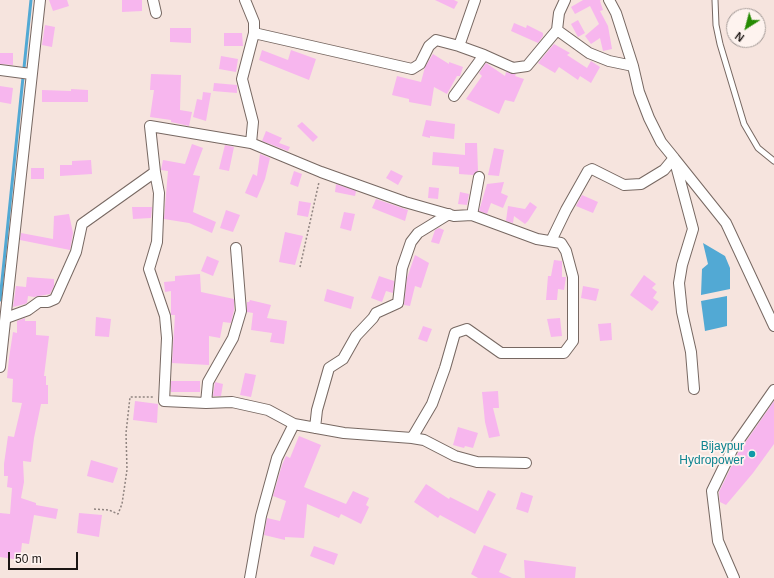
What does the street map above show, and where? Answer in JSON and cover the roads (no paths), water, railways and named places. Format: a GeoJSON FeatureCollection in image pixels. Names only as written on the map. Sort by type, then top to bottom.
{"type":"FeatureCollection","features":[{"type":"Feature","properties":{"kind":"street"},"geometry":{"type":"LineString","coordinates":[[0,367],[6,318],[27,73],[40,0]]}},
{"type":"Feature","properties":{"kind":"street"},"geometry":{"type":"LineString","coordinates":[[153,0],[156,13]]}},
{"type":"Feature","properties":{"kind":"street"},"geometry":{"type":"LineString","coordinates":[[245,0],[254,22],[254,33],[242,79],[253,122],[251,143]]}},
{"type":"Feature","properties":{"kind":"street"},"geometry":{"type":"LineString","coordinates":[[458,46],[475,0]]}},
{"type":"Feature","properties":{"kind":"street"},"geometry":{"type":"LineString","coordinates":[[254,33],[412,69],[420,64],[429,46],[436,40],[484,55],[513,68],[527,66],[557,30],[559,13],[565,0]]}},
{"type":"Feature","properties":{"kind":"street"},"geometry":{"type":"LineString","coordinates":[[609,0],[616,13],[633,66],[639,92],[649,118],[661,142],[726,223],[774,326]]}},
{"type":"Feature","properties":{"kind":"street"},"geometry":{"type":"LineString","coordinates":[[557,30],[589,53],[609,61],[633,66]]}},
{"type":"Feature","properties":{"kind":"street"},"geometry":{"type":"LineString","coordinates":[[454,96],[484,55]]}},
{"type":"Feature","properties":{"kind":"street"},"geometry":{"type":"LineString","coordinates":[[0,70],[27,73]]}},
{"type":"Feature","properties":{"kind":"street"},"geometry":{"type":"LineString","coordinates":[[412,438],[432,404],[445,368],[455,333],[468,329],[501,353],[564,353],[573,341],[573,277],[566,251],[561,243],[537,239],[472,215],[449,214],[405,202],[321,172],[251,143],[150,126],[159,193],[157,242],[149,269],[165,316],[167,338],[164,401],[206,403],[232,402],[268,410],[294,424],[344,433],[424,440],[455,456],[476,462],[526,463]]}},
{"type":"Feature","properties":{"kind":"street"},"geometry":{"type":"LineString","coordinates":[[551,241],[566,210],[588,171],[592,169],[624,184],[642,184],[664,170],[674,158]]}},
{"type":"Feature","properties":{"kind":"street"},"geometry":{"type":"LineString","coordinates":[[674,158],[693,229],[682,265],[679,283],[683,319],[691,352],[694,390]]}},
{"type":"Feature","properties":{"kind":"street"},"geometry":{"type":"LineString","coordinates":[[6,318],[28,310],[39,302],[48,302],[56,299],[76,252],[82,224],[155,172]]}},
{"type":"Feature","properties":{"kind":"street"},"geometry":{"type":"LineString","coordinates":[[472,215],[479,177]]}},
{"type":"Feature","properties":{"kind":"street"},"geometry":{"type":"LineString","coordinates":[[315,428],[317,410],[329,368],[343,359],[356,336],[376,313],[398,303],[402,268],[411,242],[418,233],[449,214]]}},
{"type":"Feature","properties":{"kind":"street"},"geometry":{"type":"LineString","coordinates":[[206,403],[208,382],[233,338],[241,312],[236,248]]}},
{"type":"Feature","properties":{"kind":"street"},"geometry":{"type":"LineString","coordinates":[[734,578],[718,541],[712,491],[732,450],[774,390]]}},
{"type":"Feature","properties":{"kind":"street"},"geometry":{"type":"LineString","coordinates":[[250,578],[260,516],[277,458],[294,424]]}},
{"type":"Feature","properties":{"kind":"lane"},"geometry":{"type":"LineString","coordinates":[[715,0],[716,25],[720,44],[744,124],[758,148],[774,161]]}},
{"type":"Feature","properties":{"kind":"water"},"geometry":{"type":"Polygon","coordinates":[[[703,243],[725,256],[730,268],[730,289],[701,295],[702,269],[708,264],[703,243]]]}},
{"type":"Feature","properties":{"kind":"water"},"geometry":{"type":"Polygon","coordinates":[[[727,296],[727,326],[705,331],[701,301],[727,296]]]}},
{"type":"Feature","properties":{"kind":"waterway"},"geometry":{"type":"LineString","coordinates":[[0,300],[31,0]]}},
{"type":"Feature","properties":{"kind":"place","name":"Bijaypur Hydropower"},"geometry":{"type":"Point","coordinates":[752,454]}}]}
